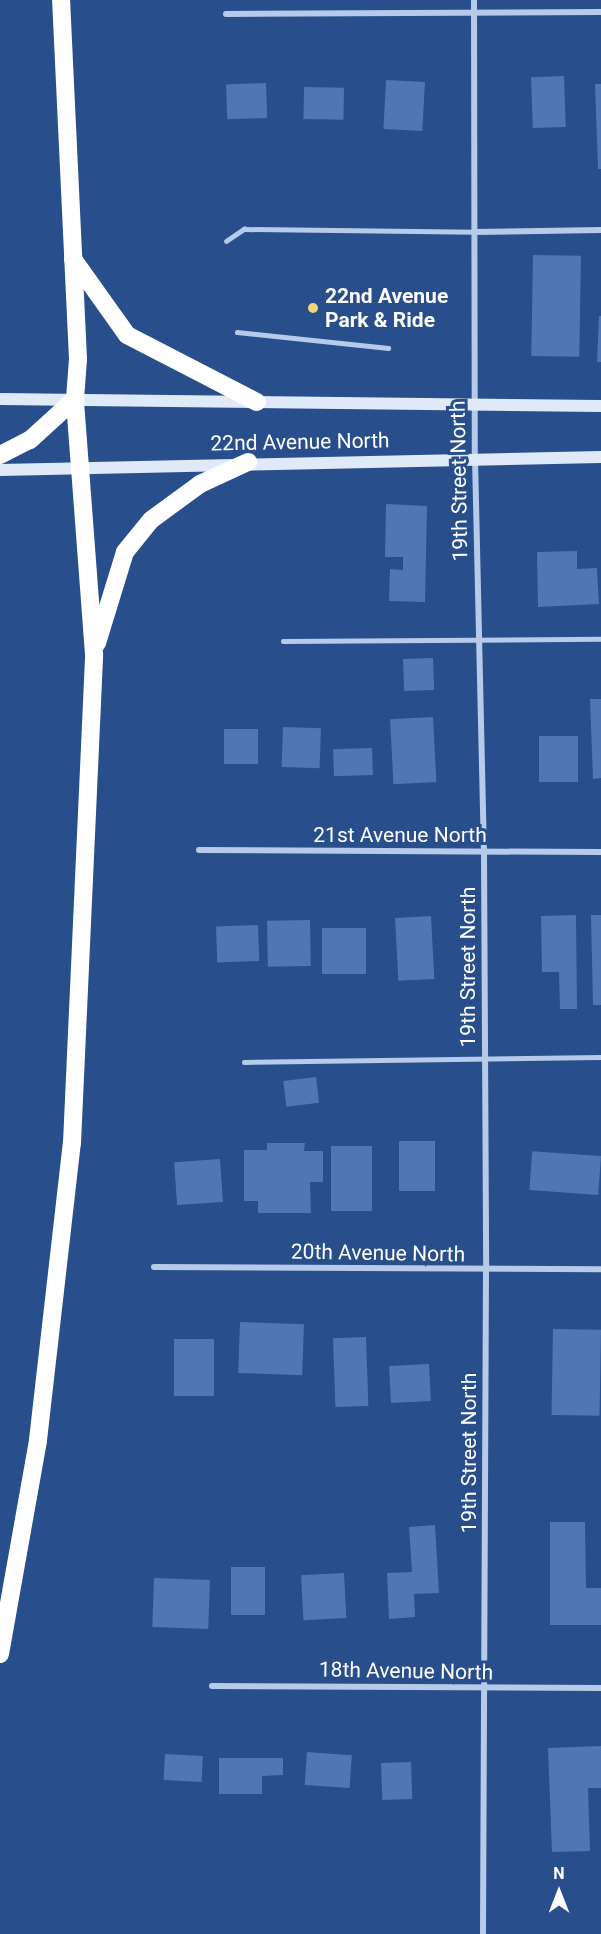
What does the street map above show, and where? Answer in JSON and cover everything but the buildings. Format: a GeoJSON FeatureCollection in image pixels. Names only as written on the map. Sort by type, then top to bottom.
{"type":"FeatureCollection","features":[{"type":"Feature","properties":{"kind":"highway"},"geometry":{"type":"LineString","coordinates":[[0,1654],[38,1440],[72,1143],[94,654],[75,399],[73,259],[61,0]]}},
{"type":"Feature","properties":{"kind":"highway"},"geometry":{"type":"LineString","coordinates":[[73,259],[127,335],[257,402]]}},
{"type":"Feature","properties":{"kind":"highway"},"geometry":{"type":"LineString","coordinates":[[0,455],[30,440],[75,399]]}},
{"type":"Feature","properties":{"kind":"highway"},"geometry":{"type":"LineString","coordinates":[[94,654],[125,552],[159,514],[200,484],[248,462]]}},
{"type":"Feature","properties":{"kind":"main road","name":"22nd Avenue North"},"geometry":{"type":"LineString","coordinates":[[0,399],[601,406]]}},
{"type":"Feature","properties":{"kind":"main road","name":"22nd Avenue North"},"geometry":{"type":"LineString","coordinates":[[0,470],[248,462],[601,458]]}},
{"type":"Feature","properties":{"kind":"street","name":"19th Street North"},"geometry":{"type":"LineString","coordinates":[[474,0],[475,458],[484,853],[486,1270],[483,1934]]}},
{"type":"Feature","properties":{"kind":"street"},"geometry":{"type":"LineString","coordinates":[[226,14],[601,12]]}},
{"type":"Feature","properties":{"kind":"street"},"geometry":{"type":"LineString","coordinates":[[475,231],[601,230]]}},
{"type":"Feature","properties":{"kind":"street","name":"21st Avenue North"},"geometry":{"type":"LineString","coordinates":[[199,850],[601,852]]}},
{"type":"Feature","properties":{"kind":"street","name":"20th Avenue North"},"geometry":{"type":"LineString","coordinates":[[154,1267],[601,1269]]}},
{"type":"Feature","properties":{"kind":"street","name":"18th Avenue North"},"geometry":{"type":"LineString","coordinates":[[212,1686],[601,1688]]}},
{"type":"Feature","properties":{"kind":"lane"},"geometry":{"type":"LineString","coordinates":[[226,241],[244,229],[475,231]]}},
{"type":"Feature","properties":{"kind":"lane"},"geometry":{"type":"LineString","coordinates":[[237,332],[388,348]]}},
{"type":"Feature","properties":{"kind":"lane"},"geometry":{"type":"LineString","coordinates":[[283,641],[601,639]]}},
{"type":"Feature","properties":{"kind":"lane"},"geometry":{"type":"LineString","coordinates":[[244,1062],[601,1058]]}},
{"type":"Feature","properties":{"kind":"place","name":"22nd Avenue Park & Ride"},"geometry":{"type":"Point","coordinates":[313,308]}}]}
